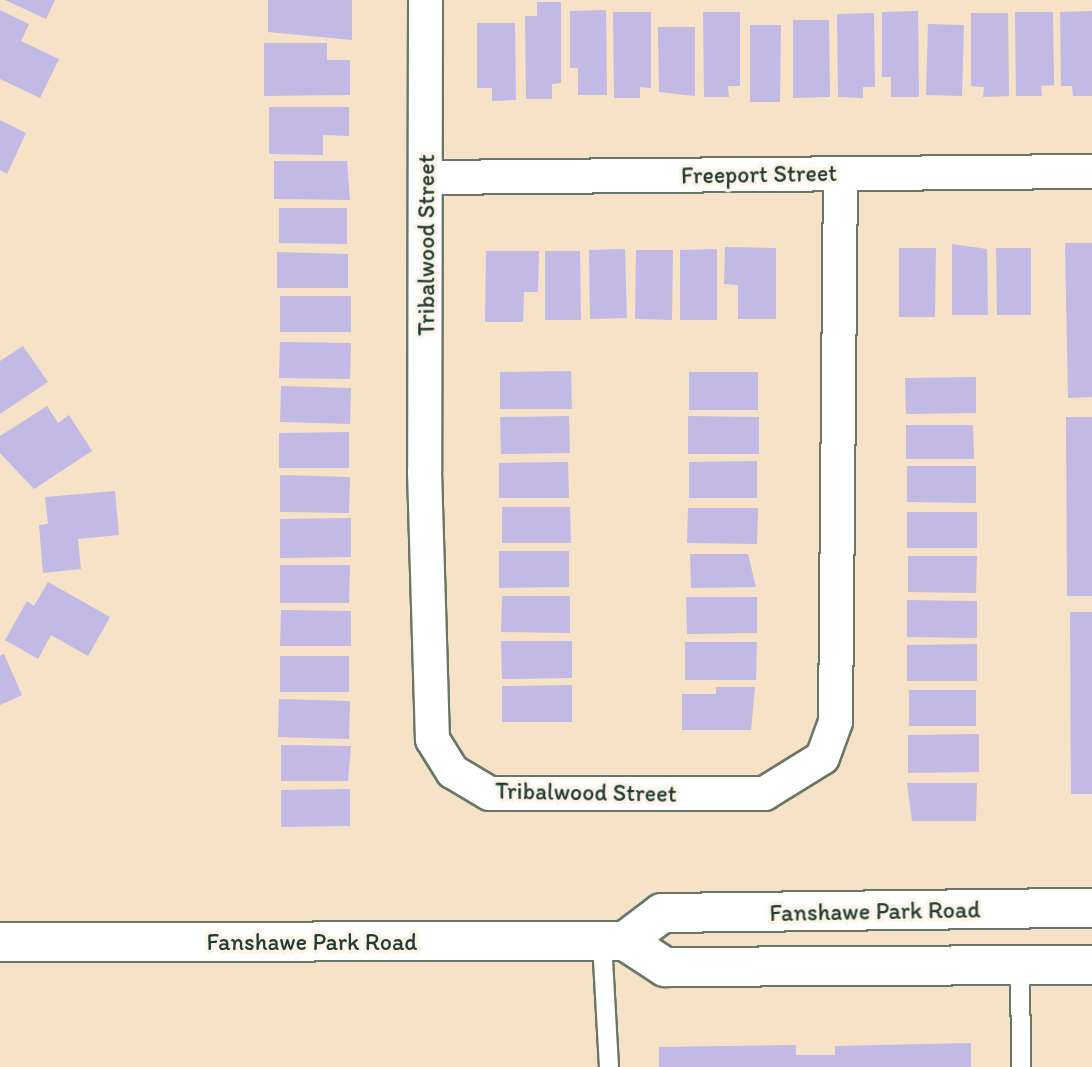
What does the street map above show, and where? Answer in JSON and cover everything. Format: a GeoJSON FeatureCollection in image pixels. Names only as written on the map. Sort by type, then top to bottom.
{"type":"FeatureCollection","features":[{"type":"Feature","properties":{"kind":"main road","name":"Fanshawe Park Road"},"geometry":{"type":"LineString","coordinates":[[0,942],[613,942],[662,914],[1092,908]]}},
{"type":"Feature","properties":{"kind":"main road"},"geometry":{"type":"LineString","coordinates":[[613,942],[665,967],[1092,965]]}},
{"type":"Feature","properties":{"kind":"street","name":"Tribalwood Street"},"geometry":{"type":"LineString","coordinates":[[425,0],[427,177],[424,471],[432,739],[452,771],[489,793],[764,793],[822,757],[835,721],[840,173]]}},
{"type":"Feature","properties":{"kind":"street","name":"Freeport Street"},"geometry":{"type":"LineString","coordinates":[[427,177],[1092,171]]}},
{"type":"Feature","properties":{"kind":"lane"},"geometry":{"type":"LineString","coordinates":[[609,1067],[613,942]]}},
{"type":"Feature","properties":{"kind":"lane"},"geometry":{"type":"LineString","coordinates":[[1020,966],[1021,1067]]}},
{"type":"Feature","properties":{"kind":"building"},"geometry":{"type":"Polygon","coordinates":[[[5,0],[55,0],[46,19],[5,0]]]}},
{"type":"Feature","properties":{"kind":"building"},"geometry":{"type":"Polygon","coordinates":[[[268,0],[352,0],[352,40],[268,32],[268,0]]]}},
{"type":"Feature","properties":{"kind":"building"},"geometry":{"type":"Polygon","coordinates":[[[537,2],[561,2],[561,83],[552,84],[552,99],[526,99],[525,16],[537,16],[537,2]]]}},
{"type":"Feature","properties":{"kind":"building"},"geometry":{"type":"Polygon","coordinates":[[[0,10],[29,24],[21,41],[59,59],[40,98],[0,79],[0,10]]]}},
{"type":"Feature","properties":{"kind":"building"},"geometry":{"type":"Polygon","coordinates":[[[606,10],[607,95],[578,95],[578,68],[570,68],[570,11],[606,10]]]}},
{"type":"Feature","properties":{"kind":"building"},"geometry":{"type":"Polygon","coordinates":[[[918,11],[919,97],[891,97],[891,77],[882,77],[882,12],[918,11]]]}},
{"type":"Feature","properties":{"kind":"building"},"geometry":{"type":"Polygon","coordinates":[[[1092,11],[1092,96],[1073,96],[1072,86],[1061,86],[1060,12],[1092,11]]]}},
{"type":"Feature","properties":{"kind":"building"},"geometry":{"type":"Polygon","coordinates":[[[613,12],[651,12],[651,88],[640,87],[640,98],[614,98],[613,12]]]}},
{"type":"Feature","properties":{"kind":"building"},"geometry":{"type":"Polygon","coordinates":[[[703,12],[740,12],[740,86],[728,86],[729,97],[704,97],[703,12]]]}},
{"type":"Feature","properties":{"kind":"building"},"geometry":{"type":"Polygon","coordinates":[[[1015,12],[1053,12],[1054,85],[1041,86],[1042,96],[1016,96],[1015,12]]]}},
{"type":"Feature","properties":{"kind":"building"},"geometry":{"type":"Polygon","coordinates":[[[874,13],[875,87],[863,87],[863,98],[838,97],[837,14],[874,13]]]}},
{"type":"Feature","properties":{"kind":"building"},"geometry":{"type":"Polygon","coordinates":[[[971,13],[1008,13],[1009,96],[983,97],[984,87],[971,86],[971,13]]]}},
{"type":"Feature","properties":{"kind":"building"},"geometry":{"type":"Polygon","coordinates":[[[793,20],[829,20],[830,97],[793,98],[793,20]]]}},
{"type":"Feature","properties":{"kind":"building"},"geometry":{"type":"Polygon","coordinates":[[[477,23],[515,23],[516,100],[492,101],[492,88],[477,88],[477,23]]]}},
{"type":"Feature","properties":{"kind":"building"},"geometry":{"type":"Polygon","coordinates":[[[928,24],[964,25],[962,96],[926,95],[928,24]]]}},
{"type":"Feature","properties":{"kind":"building"},"geometry":{"type":"Polygon","coordinates":[[[750,25],[781,25],[780,102],[750,102],[750,25]]]}},
{"type":"Feature","properties":{"kind":"building"},"geometry":{"type":"Polygon","coordinates":[[[658,27],[695,27],[695,96],[659,92],[658,27]]]}},
{"type":"Feature","properties":{"kind":"building"},"geometry":{"type":"Polygon","coordinates":[[[264,43],[327,43],[327,60],[350,60],[350,95],[264,96],[264,43]]]}},
{"type":"Feature","properties":{"kind":"building"},"geometry":{"type":"Polygon","coordinates":[[[269,107],[349,107],[349,136],[323,135],[323,155],[269,154],[269,107]]]}},
{"type":"Feature","properties":{"kind":"building"},"geometry":{"type":"Polygon","coordinates":[[[0,120],[26,133],[7,174],[0,170],[0,120]]]}},
{"type":"Feature","properties":{"kind":"building"},"geometry":{"type":"Polygon","coordinates":[[[274,161],[347,161],[350,200],[274,199],[274,161]]]}},
{"type":"Feature","properties":{"kind":"building"},"geometry":{"type":"Polygon","coordinates":[[[279,208],[347,208],[347,244],[279,243],[279,208]]]}},
{"type":"Feature","properties":{"kind":"building"},"geometry":{"type":"Polygon","coordinates":[[[1065,243],[1092,243],[1092,397],[1068,398],[1065,243]]]}},
{"type":"Feature","properties":{"kind":"building"},"geometry":{"type":"Polygon","coordinates":[[[952,244],[987,249],[988,315],[952,315],[952,244]]]}},
{"type":"Feature","properties":{"kind":"building"},"geometry":{"type":"Polygon","coordinates":[[[725,247],[776,248],[776,319],[738,319],[738,285],[724,284],[725,247]]]}},
{"type":"Feature","properties":{"kind":"building"},"geometry":{"type":"Polygon","coordinates":[[[899,248],[936,248],[935,317],[899,317],[899,248]]]}},
{"type":"Feature","properties":{"kind":"building"},"geometry":{"type":"Polygon","coordinates":[[[996,248],[1031,248],[1031,315],[997,315],[996,248]]]}},
{"type":"Feature","properties":{"kind":"building"},"geometry":{"type":"Polygon","coordinates":[[[625,249],[627,318],[590,319],[589,250],[625,249]]]}},
{"type":"Feature","properties":{"kind":"building"},"geometry":{"type":"Polygon","coordinates":[[[717,249],[717,320],[680,320],[680,250],[717,249]]]}},
{"type":"Feature","properties":{"kind":"building"},"geometry":{"type":"Polygon","coordinates":[[[636,250],[673,250],[672,320],[635,319],[636,250]]]}},
{"type":"Feature","properties":{"kind":"building"},"geometry":{"type":"Polygon","coordinates":[[[486,251],[539,251],[538,292],[524,292],[523,322],[485,322],[486,251]]]}},
{"type":"Feature","properties":{"kind":"building"},"geometry":{"type":"Polygon","coordinates":[[[545,251],[580,251],[581,320],[545,320],[545,251]]]}},
{"type":"Feature","properties":{"kind":"building"},"geometry":{"type":"Polygon","coordinates":[[[277,252],[348,254],[348,288],[277,288],[277,252]]]}},
{"type":"Feature","properties":{"kind":"building"},"geometry":{"type":"Polygon","coordinates":[[[280,296],[351,296],[351,332],[280,332],[280,296]]]}},
{"type":"Feature","properties":{"kind":"building"},"geometry":{"type":"Polygon","coordinates":[[[280,342],[351,343],[350,379],[279,378],[280,342]]]}},
{"type":"Feature","properties":{"kind":"building"},"geometry":{"type":"Polygon","coordinates":[[[23,346],[48,382],[0,414],[0,361],[23,346]]]}},
{"type":"Feature","properties":{"kind":"building"},"geometry":{"type":"Polygon","coordinates":[[[571,371],[572,409],[500,409],[500,372],[571,371]]]}},
{"type":"Feature","properties":{"kind":"building"},"geometry":{"type":"Polygon","coordinates":[[[689,372],[758,372],[758,410],[689,410],[689,372]]]}},
{"type":"Feature","properties":{"kind":"building"},"geometry":{"type":"Polygon","coordinates":[[[976,377],[976,413],[906,414],[905,378],[976,377]]]}},
{"type":"Feature","properties":{"kind":"building"},"geometry":{"type":"Polygon","coordinates":[[[281,386],[351,388],[350,424],[280,422],[281,386]]]}},
{"type":"Feature","properties":{"kind":"building"},"geometry":{"type":"Polygon","coordinates":[[[47,406],[58,423],[69,415],[92,451],[34,489],[0,453],[0,436],[47,406]]]}},
{"type":"Feature","properties":{"kind":"building"},"geometry":{"type":"Polygon","coordinates":[[[569,416],[570,453],[501,454],[500,417],[569,416]]]}},
{"type":"Feature","properties":{"kind":"building"},"geometry":{"type":"Polygon","coordinates":[[[688,416],[759,417],[759,454],[688,454],[688,416]]]}},
{"type":"Feature","properties":{"kind":"building"},"geometry":{"type":"Polygon","coordinates":[[[1066,417],[1092,417],[1092,596],[1067,596],[1066,417]]]}},
{"type":"Feature","properties":{"kind":"building"},"geometry":{"type":"Polygon","coordinates":[[[906,425],[973,425],[974,459],[906,459],[906,425]]]}},
{"type":"Feature","properties":{"kind":"building"},"geometry":{"type":"Polygon","coordinates":[[[349,432],[349,468],[279,468],[279,433],[349,432]]]}},
{"type":"Feature","properties":{"kind":"building"},"geometry":{"type":"Polygon","coordinates":[[[757,461],[757,498],[689,498],[689,462],[757,461]]]}},
{"type":"Feature","properties":{"kind":"building"},"geometry":{"type":"Polygon","coordinates":[[[568,462],[569,498],[499,498],[499,463],[568,462]]]}},
{"type":"Feature","properties":{"kind":"building"},"geometry":{"type":"Polygon","coordinates":[[[907,466],[976,466],[976,503],[907,502],[907,466]]]}},
{"type":"Feature","properties":{"kind":"building"},"geometry":{"type":"Polygon","coordinates":[[[280,475],[350,477],[349,513],[280,512],[280,475]]]}},
{"type":"Feature","properties":{"kind":"building"},"geometry":{"type":"Polygon","coordinates":[[[115,491],[119,535],[78,539],[81,569],[43,573],[39,525],[48,524],[45,497],[115,491]]]}},
{"type":"Feature","properties":{"kind":"building"},"geometry":{"type":"Polygon","coordinates":[[[502,507],[570,507],[571,543],[502,543],[502,507]]]}},
{"type":"Feature","properties":{"kind":"building"},"geometry":{"type":"Polygon","coordinates":[[[688,508],[758,508],[757,544],[687,543],[688,508]]]}},
{"type":"Feature","properties":{"kind":"building"},"geometry":{"type":"Polygon","coordinates":[[[907,512],[977,512],[977,548],[907,548],[907,512]]]}},
{"type":"Feature","properties":{"kind":"building"},"geometry":{"type":"Polygon","coordinates":[[[351,518],[351,557],[280,558],[280,519],[351,518]]]}},
{"type":"Feature","properties":{"kind":"building"},"geometry":{"type":"Polygon","coordinates":[[[499,551],[569,551],[569,587],[499,588],[499,551]]]}},
{"type":"Feature","properties":{"kind":"building"},"geometry":{"type":"Polygon","coordinates":[[[690,554],[748,554],[756,587],[691,588],[690,554]]]}},
{"type":"Feature","properties":{"kind":"building"},"geometry":{"type":"Polygon","coordinates":[[[908,556],[977,556],[976,593],[908,592],[908,556]]]}},
{"type":"Feature","properties":{"kind":"building"},"geometry":{"type":"Polygon","coordinates":[[[280,565],[350,565],[349,603],[280,603],[280,565]]]}},
{"type":"Feature","properties":{"kind":"building"},"geometry":{"type":"Polygon","coordinates":[[[48,582],[110,617],[88,656],[51,635],[38,659],[5,640],[27,601],[34,606],[48,582]]]}},
{"type":"Feature","properties":{"kind":"building"},"geometry":{"type":"Polygon","coordinates":[[[502,596],[570,596],[570,633],[501,632],[502,596]]]}},
{"type":"Feature","properties":{"kind":"building"},"geometry":{"type":"Polygon","coordinates":[[[686,597],[757,597],[757,633],[687,634],[686,597]]]}},
{"type":"Feature","properties":{"kind":"building"},"geometry":{"type":"Polygon","coordinates":[[[907,600],[977,601],[977,638],[907,637],[907,600]]]}},
{"type":"Feature","properties":{"kind":"building"},"geometry":{"type":"Polygon","coordinates":[[[281,610],[351,611],[351,646],[280,646],[281,610]]]}},
{"type":"Feature","properties":{"kind":"building"},"geometry":{"type":"Polygon","coordinates":[[[1070,612],[1092,612],[1092,794],[1071,794],[1070,612]]]}},
{"type":"Feature","properties":{"kind":"building"},"geometry":{"type":"Polygon","coordinates":[[[501,641],[572,641],[572,678],[502,679],[501,641]]]}},
{"type":"Feature","properties":{"kind":"building"},"geometry":{"type":"Polygon","coordinates":[[[685,642],[757,642],[756,680],[685,680],[685,642]]]}},
{"type":"Feature","properties":{"kind":"building"},"geometry":{"type":"Polygon","coordinates":[[[977,644],[977,681],[907,681],[907,645],[977,644]]]}},
{"type":"Feature","properties":{"kind":"building"},"geometry":{"type":"Polygon","coordinates":[[[4,654],[22,695],[0,705],[0,656],[4,654]]]}},
{"type":"Feature","properties":{"kind":"building"},"geometry":{"type":"Polygon","coordinates":[[[280,656],[349,656],[349,692],[280,692],[280,656]]]}},
{"type":"Feature","properties":{"kind":"building"},"geometry":{"type":"Polygon","coordinates":[[[572,685],[572,722],[502,722],[502,686],[572,685]]]}},
{"type":"Feature","properties":{"kind":"building"},"geometry":{"type":"Polygon","coordinates":[[[716,687],[755,687],[751,730],[682,730],[682,694],[716,694],[716,687]]]}},
{"type":"Feature","properties":{"kind":"building"},"geometry":{"type":"Polygon","coordinates":[[[909,690],[976,690],[976,726],[909,726],[909,690]]]}},
{"type":"Feature","properties":{"kind":"building"},"geometry":{"type":"Polygon","coordinates":[[[279,699],[350,701],[349,739],[278,737],[279,699]]]}},
{"type":"Feature","properties":{"kind":"building"},"geometry":{"type":"Polygon","coordinates":[[[979,734],[979,772],[908,773],[908,735],[979,734]]]}},
{"type":"Feature","properties":{"kind":"building"},"geometry":{"type":"Polygon","coordinates":[[[281,745],[351,746],[348,781],[281,781],[281,745]]]}},
{"type":"Feature","properties":{"kind":"building"},"geometry":{"type":"Polygon","coordinates":[[[907,783],[977,783],[976,821],[912,821],[907,783]]]}},
{"type":"Feature","properties":{"kind":"building"},"geometry":{"type":"Polygon","coordinates":[[[350,789],[350,826],[281,827],[281,790],[350,789]]]}},
{"type":"Feature","properties":{"kind":"building"},"geometry":{"type":"Polygon","coordinates":[[[971,1043],[971,1067],[659,1067],[659,1047],[796,1045],[796,1055],[835,1055],[835,1046],[971,1043]]]}}]}
